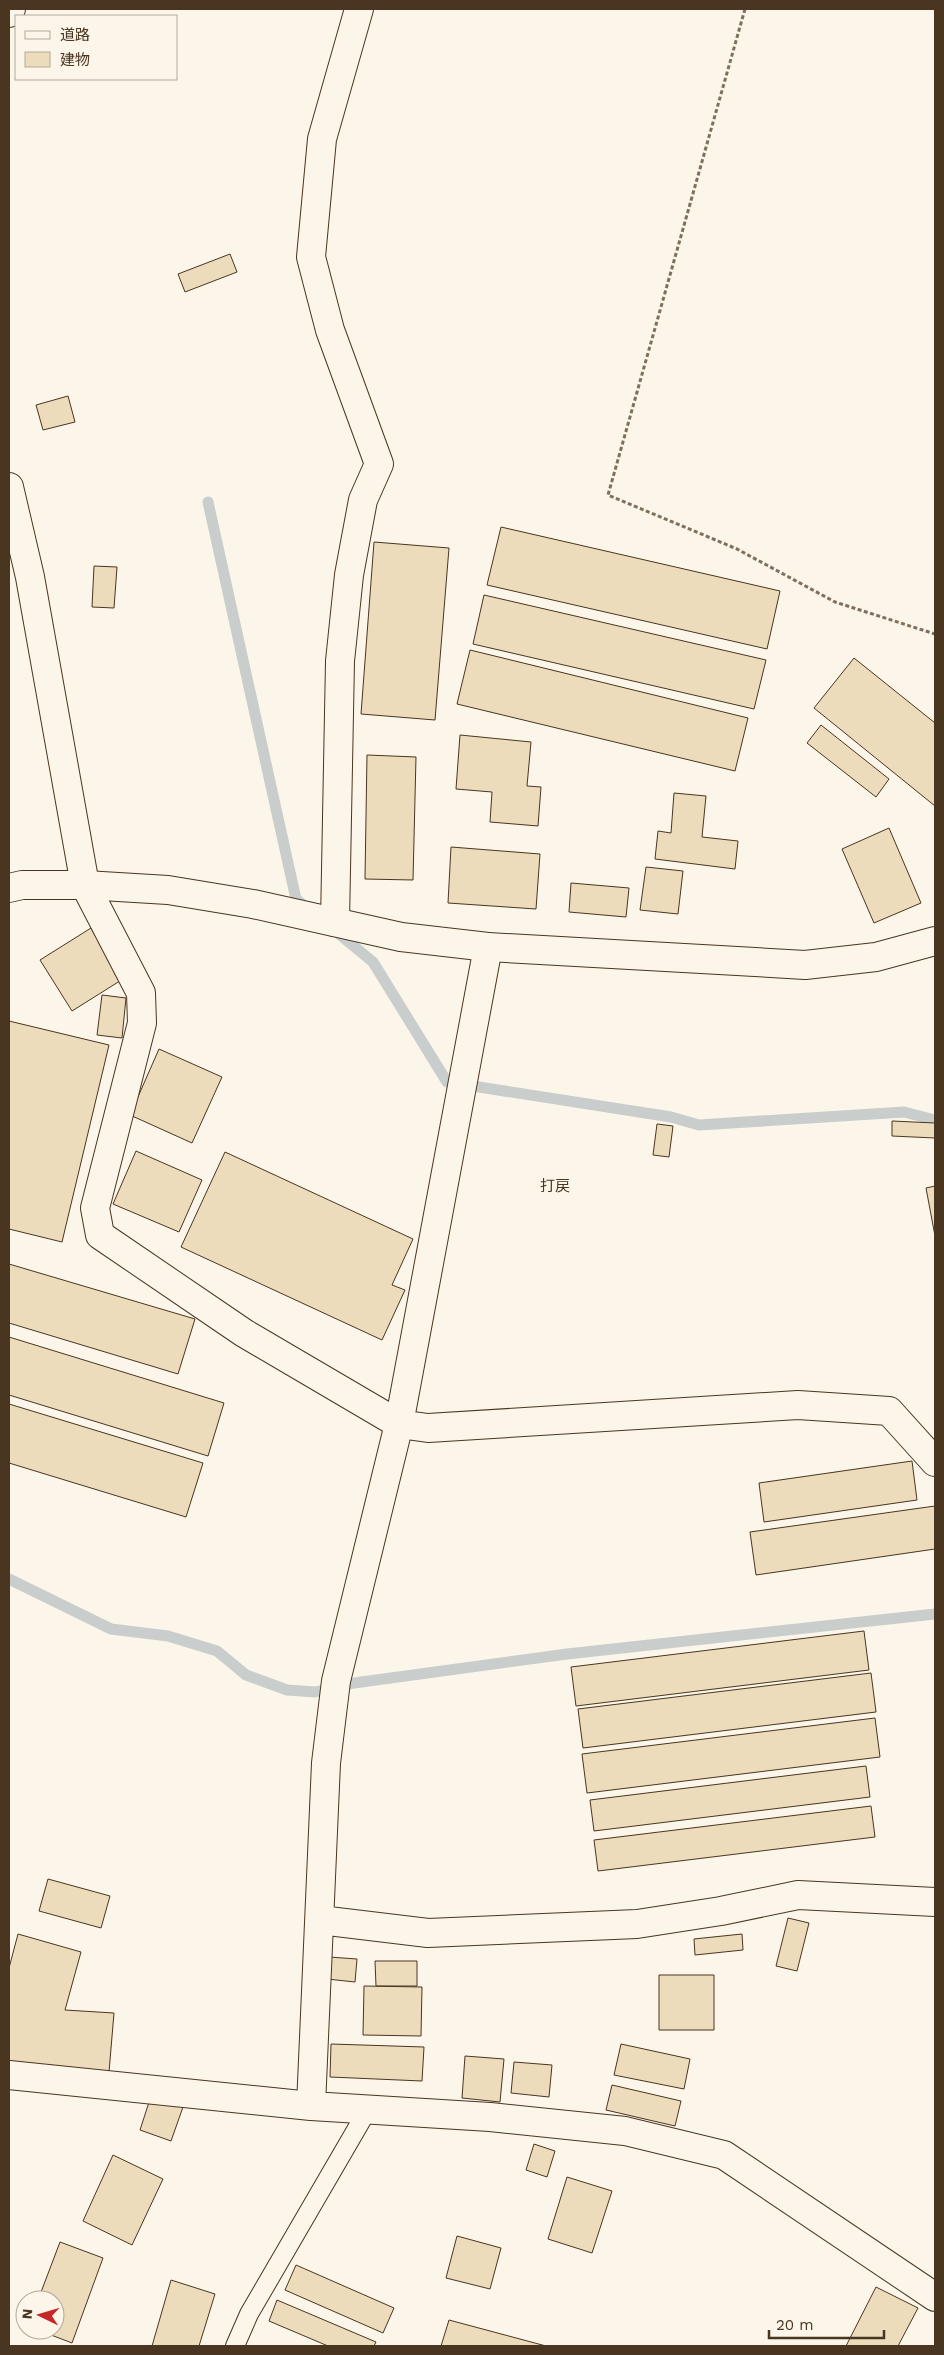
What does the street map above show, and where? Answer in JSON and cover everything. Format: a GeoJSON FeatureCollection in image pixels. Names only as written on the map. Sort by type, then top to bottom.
{"type":"FeatureCollection","features":[{"type":"Feature","properties":{"kind":"street"},"geometry":{"type":"LineString","coordinates":[[9,13],[11,9]]}},
{"type":"Feature","properties":{"kind":"street"},"geometry":{"type":"LineString","coordinates":[[335,922],[340,660],[349,574],[363,500],[379,464],[330,330],[311,256],[322,139],[359,9]]}},
{"type":"Feature","properties":{"kind":"street"},"geometry":{"type":"LineString","coordinates":[[9,487],[30,577],[84,885],[141,993],[142,1023],[95,1208],[100,1235],[244,1333],[399,1424],[428,1428],[798,1405],[889,1411],[935,1462]]}},
{"type":"Feature","properties":{"kind":"street"},"geometry":{"type":"LineString","coordinates":[[9,888],[22,885],[84,885],[168,890],[253,904],[401,937],[488,947],[805,965],[876,957],[935,941]]}},
{"type":"Feature","properties":{"kind":"street"},"geometry":{"type":"LineString","coordinates":[[311,2106],[326,1763],[336,1681],[399,1424],[488,947]]}},
{"type":"Feature","properties":{"kind":"street"},"geometry":{"type":"LineString","coordinates":[[320,1920],[428,1933],[637,1924],[721,1911],[798,1895],[935,1902]]}},
{"type":"Feature","properties":{"kind":"street"},"geometry":{"type":"LineString","coordinates":[[9,2075],[311,2106],[490,2118],[625,2131],[724,2155],[935,2297]]}},
{"type":"Feature","properties":{"kind":"lane"},"geometry":{"type":"LineString","coordinates":[[235,2346],[249,2314],[367,2111]]}},
{"type":"Feature","properties":{"kind":"path"},"geometry":{"type":"LineString","coordinates":[[744,9],[608,495],[737,549],[834,602],[935,634]]}},
{"type":"Feature","properties":{"kind":"building"},"geometry":{"type":"Polygon","coordinates":[[[230,254],[237,272],[185,292],[178,274],[230,254]]]}},
{"type":"Feature","properties":{"kind":"building"},"geometry":{"type":"Polygon","coordinates":[[[68,396],[75,422],[43,430],[36,405],[68,396]]]}},
{"type":"Feature","properties":{"kind":"building"},"geometry":{"type":"Polygon","coordinates":[[[501,527],[780,591],[767,649],[487,585],[501,527]]]}},
{"type":"Feature","properties":{"kind":"building"},"geometry":{"type":"Polygon","coordinates":[[[374,542],[449,548],[435,720],[361,714],[374,542]]]}},
{"type":"Feature","properties":{"kind":"building"},"geometry":{"type":"Polygon","coordinates":[[[94,566],[117,567],[114,608],[92,607],[94,566]]]}},
{"type":"Feature","properties":{"kind":"building"},"geometry":{"type":"Polygon","coordinates":[[[484,595],[766,660],[754,709],[473,644],[484,595]]]}},
{"type":"Feature","properties":{"kind":"building"},"geometry":{"type":"Polygon","coordinates":[[[470,650],[748,718],[735,771],[457,704],[470,650]]]}},
{"type":"Feature","properties":{"kind":"building"},"geometry":{"type":"Polygon","coordinates":[[[854,658],[935,723],[935,806],[814,708],[854,658]]]}},
{"type":"Feature","properties":{"kind":"building"},"geometry":{"type":"Polygon","coordinates":[[[821,725],[889,779],[876,797],[807,743],[821,725]]]}},
{"type":"Feature","properties":{"kind":"building"},"geometry":{"type":"Polygon","coordinates":[[[460,735],[531,742],[527,786],[541,787],[538,826],[490,822],[492,792],[456,789],[460,735]]]}},
{"type":"Feature","properties":{"kind":"building"},"geometry":{"type":"Polygon","coordinates":[[[367,755],[416,757],[413,880],[365,879],[367,755]]]}},
{"type":"Feature","properties":{"kind":"building"},"geometry":{"type":"Polygon","coordinates":[[[674,793],[706,796],[702,837],[738,841],[735,869],[655,859],[658,831],[671,833],[674,793]]]}},
{"type":"Feature","properties":{"kind":"building"},"geometry":{"type":"Polygon","coordinates":[[[889,828],[921,903],[874,923],[842,849],[889,828]]]}},
{"type":"Feature","properties":{"kind":"building"},"geometry":{"type":"Polygon","coordinates":[[[451,847],[540,854],[536,909],[448,903],[451,847]]]}},
{"type":"Feature","properties":{"kind":"building"},"geometry":{"type":"Polygon","coordinates":[[[646,867],[683,871],[678,914],[640,910],[646,867]]]}},
{"type":"Feature","properties":{"kind":"building"},"geometry":{"type":"Polygon","coordinates":[[[571,883],[629,888],[626,917],[569,912],[571,883]]]}},
{"type":"Feature","properties":{"kind":"building"},"geometry":{"type":"Polygon","coordinates":[[[91,928],[123,979],[72,1011],[40,960],[91,928]]]}},
{"type":"Feature","properties":{"kind":"building"},"geometry":{"type":"Polygon","coordinates":[[[102,995],[126,998],[122,1038],[97,1035],[102,995]]]}},
{"type":"Feature","properties":{"kind":"building"},"geometry":{"type":"Polygon","coordinates":[[[9,1021],[109,1045],[62,1242],[9,1229],[9,1021]]]}},
{"type":"Feature","properties":{"kind":"building"},"geometry":{"type":"Polygon","coordinates":[[[159,1049],[222,1077],[192,1143],[130,1115],[159,1049]]]}},
{"type":"Feature","properties":{"kind":"building"},"geometry":{"type":"Polygon","coordinates":[[[892,1121],[935,1123],[935,1138],[892,1136],[892,1121]]]}},
{"type":"Feature","properties":{"kind":"building"},"geometry":{"type":"Polygon","coordinates":[[[657,1124],[673,1126],[669,1157],[653,1155],[657,1124]]]}},
{"type":"Feature","properties":{"kind":"building"},"geometry":{"type":"Polygon","coordinates":[[[136,1151],[202,1180],[179,1232],[113,1204],[136,1151]]]}},
{"type":"Feature","properties":{"kind":"building"},"geometry":{"type":"Polygon","coordinates":[[[225,1152],[413,1239],[392,1285],[405,1290],[382,1340],[181,1247],[225,1152]]]}},
{"type":"Feature","properties":{"kind":"building"},"geometry":{"type":"Polygon","coordinates":[[[935,1186],[935,1236],[926,1188],[935,1186]]]}},
{"type":"Feature","properties":{"kind":"building"},"geometry":{"type":"Polygon","coordinates":[[[9,1264],[195,1319],[178,1374],[9,1323],[9,1264]]]}},
{"type":"Feature","properties":{"kind":"building"},"geometry":{"type":"Polygon","coordinates":[[[9,1337],[224,1403],[208,1456],[9,1395],[9,1337]]]}},
{"type":"Feature","properties":{"kind":"building"},"geometry":{"type":"Polygon","coordinates":[[[9,1404],[203,1463],[186,1517],[9,1463],[9,1404]]]}},
{"type":"Feature","properties":{"kind":"building"},"geometry":{"type":"Polygon","coordinates":[[[912,1461],[917,1500],[764,1522],[759,1483],[912,1461]]]}},
{"type":"Feature","properties":{"kind":"building"},"geometry":{"type":"Polygon","coordinates":[[[935,1506],[935,1549],[756,1575],[750,1532],[935,1506]]]}},
{"type":"Feature","properties":{"kind":"building"},"geometry":{"type":"Polygon","coordinates":[[[864,1631],[869,1670],[576,1706],[571,1667],[864,1631]]]}},
{"type":"Feature","properties":{"kind":"building"},"geometry":{"type":"Polygon","coordinates":[[[871,1673],[876,1712],[583,1748],[578,1709],[871,1673]]]}},
{"type":"Feature","properties":{"kind":"building"},"geometry":{"type":"Polygon","coordinates":[[[875,1718],[880,1757],[587,1793],[582,1754],[875,1718]]]}},
{"type":"Feature","properties":{"kind":"building"},"geometry":{"type":"Polygon","coordinates":[[[866,1766],[870,1797],[594,1831],[590,1800],[866,1766]]]}},
{"type":"Feature","properties":{"kind":"building"},"geometry":{"type":"Polygon","coordinates":[[[871,1806],[875,1837],[598,1871],[594,1840],[871,1806]]]}},
{"type":"Feature","properties":{"kind":"building"},"geometry":{"type":"Polygon","coordinates":[[[48,1879],[110,1896],[101,1928],[39,1911],[48,1879]]]}},
{"type":"Feature","properties":{"kind":"building"},"geometry":{"type":"Polygon","coordinates":[[[788,1918],[809,1923],[797,1971],[776,1966],[788,1918]]]}},
{"type":"Feature","properties":{"kind":"building"},"geometry":{"type":"Polygon","coordinates":[[[18,1934],[81,1952],[65,2010],[114,2013],[109,2072],[9,2065],[9,1968],[18,1934]]]}},
{"type":"Feature","properties":{"kind":"building"},"geometry":{"type":"Polygon","coordinates":[[[742,1934],[743,1950],[695,1955],[694,1939],[742,1934]]]}},
{"type":"Feature","properties":{"kind":"building"},"geometry":{"type":"Polygon","coordinates":[[[329,1957],[357,1959],[355,1982],[327,1979],[329,1957]]]}},
{"type":"Feature","properties":{"kind":"building"},"geometry":{"type":"Polygon","coordinates":[[[375,1961],[417,1961],[417,1986],[376,1986],[375,1961]]]}},
{"type":"Feature","properties":{"kind":"building"},"geometry":{"type":"Polygon","coordinates":[[[659,1975],[714,1975],[714,2030],[659,2030],[659,1975]]]}},
{"type":"Feature","properties":{"kind":"building"},"geometry":{"type":"Polygon","coordinates":[[[364,1986],[422,1987],[421,2036],[363,2035],[364,1986]]]}},
{"type":"Feature","properties":{"kind":"building"},"geometry":{"type":"Polygon","coordinates":[[[331,2044],[424,2047],[422,2081],[330,2077],[331,2044]]]}},
{"type":"Feature","properties":{"kind":"building"},"geometry":{"type":"Polygon","coordinates":[[[621,2044],[690,2059],[684,2089],[614,2075],[621,2044]]]}},
{"type":"Feature","properties":{"kind":"building"},"geometry":{"type":"Polygon","coordinates":[[[465,2056],[504,2059],[500,2102],[462,2098],[465,2056]]]}},
{"type":"Feature","properties":{"kind":"building"},"geometry":{"type":"Polygon","coordinates":[[[514,2062],[552,2065],[549,2097],[511,2093],[514,2062]]]}},
{"type":"Feature","properties":{"kind":"building"},"geometry":{"type":"Polygon","coordinates":[[[612,2085],[681,2101],[675,2126],[606,2110],[612,2085]]]}},
{"type":"Feature","properties":{"kind":"building"},"geometry":{"type":"Polygon","coordinates":[[[151,2096],[183,2107],[171,2141],[140,2130],[151,2096]]]}},
{"type":"Feature","properties":{"kind":"building"},"geometry":{"type":"Polygon","coordinates":[[[534,2144],[555,2151],[547,2177],[526,2170],[534,2144]]]}},
{"type":"Feature","properties":{"kind":"building"},"geometry":{"type":"Polygon","coordinates":[[[113,2155],[163,2179],[132,2245],[83,2221],[113,2155]]]}},
{"type":"Feature","properties":{"kind":"building"},"geometry":{"type":"Polygon","coordinates":[[[567,2177],[612,2191],[592,2253],[548,2239],[567,2177]]]}},
{"type":"Feature","properties":{"kind":"building"},"geometry":{"type":"Polygon","coordinates":[[[457,2236],[501,2248],[490,2289],[446,2278],[457,2236]]]}},
{"type":"Feature","properties":{"kind":"building"},"geometry":{"type":"Polygon","coordinates":[[[60,2242],[103,2258],[72,2343],[64,2340],[65,2290],[42,2290],[60,2242]]]}},
{"type":"Feature","properties":{"kind":"building"},"geometry":{"type":"Polygon","coordinates":[[[296,2265],[394,2308],[383,2333],[285,2290],[296,2265]]]}},
{"type":"Feature","properties":{"kind":"building"},"geometry":{"type":"Polygon","coordinates":[[[171,2280],[215,2294],[199,2346],[152,2346],[171,2280]]]}},
{"type":"Feature","properties":{"kind":"building"},"geometry":{"type":"Polygon","coordinates":[[[876,2287],[918,2308],[898,2346],[846,2346],[876,2287]]]}},
{"type":"Feature","properties":{"kind":"building"},"geometry":{"type":"Polygon","coordinates":[[[277,2300],[376,2342],[374,2346],[328,2346],[269,2321],[277,2300]]]}},
{"type":"Feature","properties":{"kind":"building"},"geometry":{"type":"Polygon","coordinates":[[[449,2320],[546,2346],[441,2346],[449,2320]]]}},
{"type":"Feature","properties":{"kind":"waterway"},"geometry":{"type":"LineString","coordinates":[[208,502],[296,899],[307,908]]}},
{"type":"Feature","properties":{"kind":"waterway"},"geometry":{"type":"LineString","coordinates":[[333,929],[373,962],[447,1082],[671,1117],[699,1125],[904,1112],[935,1120]]}},
{"type":"Feature","properties":{"kind":"waterway"},"geometry":{"type":"LineString","coordinates":[[9,1579],[111,1629],[168,1636],[217,1651],[246,1675],[287,1690],[315,1692],[354,1683],[567,1654],[935,1614]]}},
{"type":"Feature","properties":{"kind":"district","name":"打戻"},"geometry":{"type":"Point","coordinates":[555,1186]}}]}
